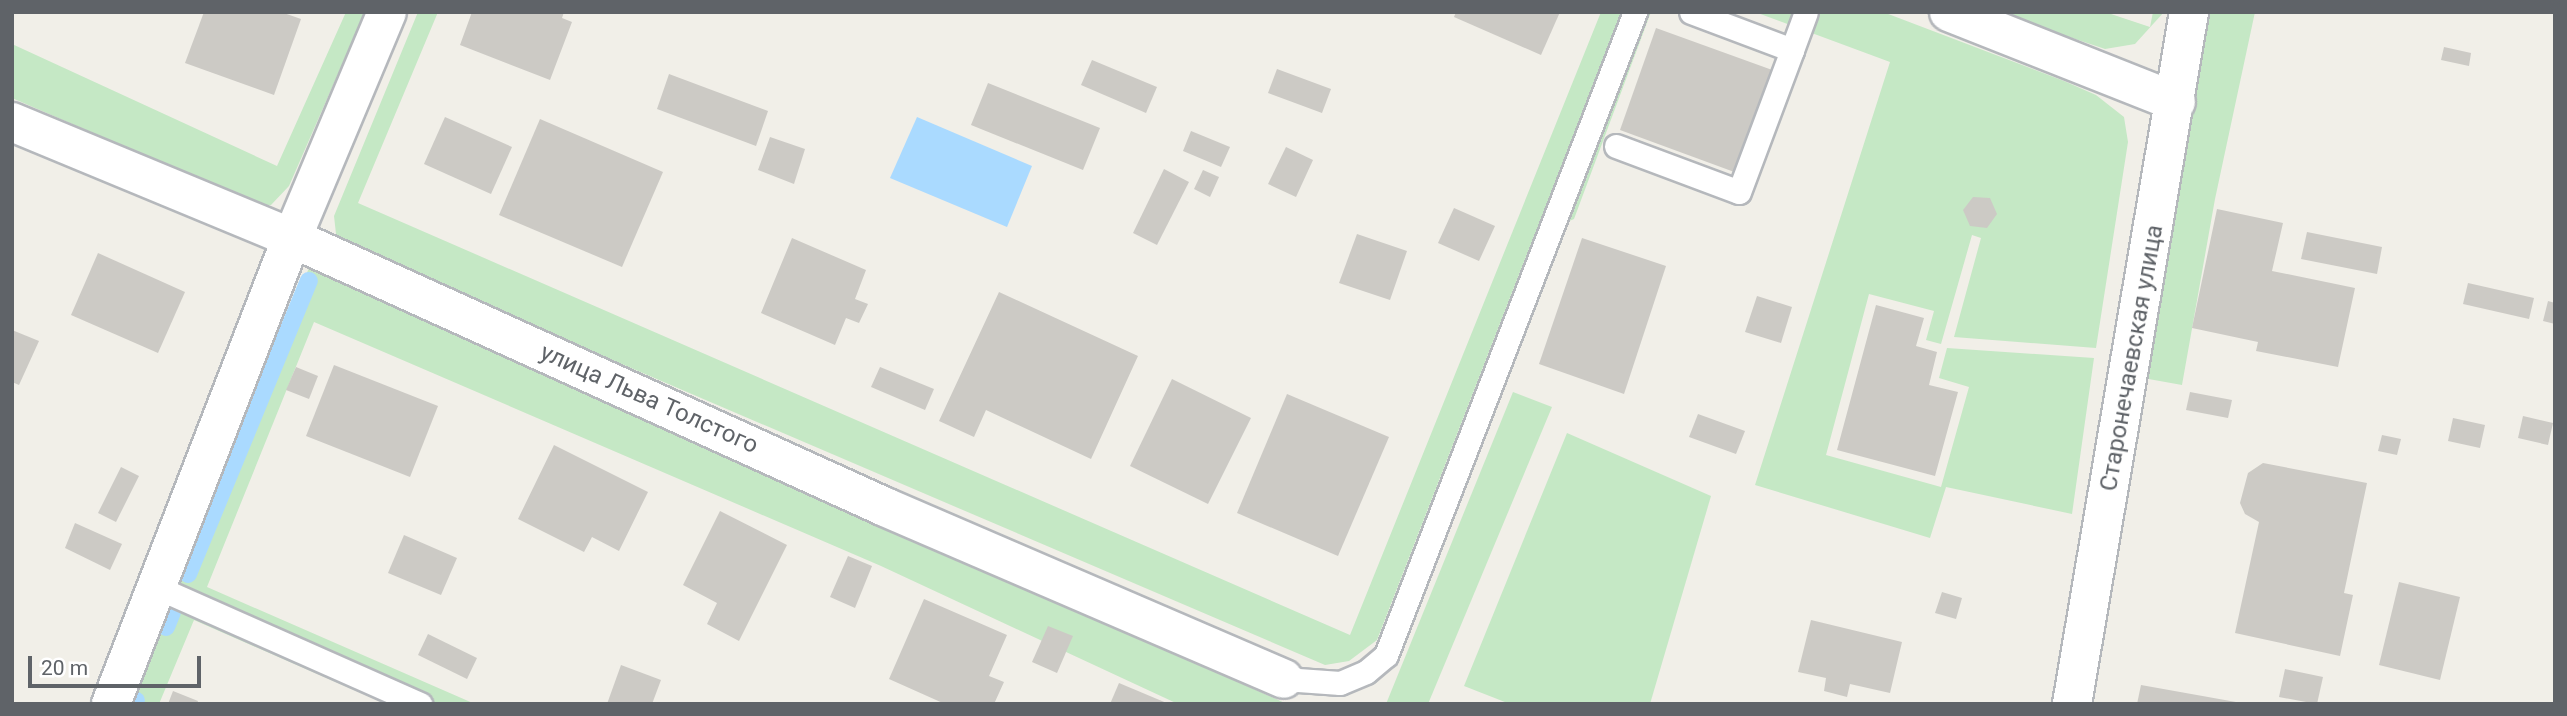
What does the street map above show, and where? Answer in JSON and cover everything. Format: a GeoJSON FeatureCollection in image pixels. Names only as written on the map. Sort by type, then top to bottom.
{"type":"FeatureCollection","features":[{"type":"Feature","properties":{"kind":"street"},"geometry":{"type":"LineString","coordinates":[[111,704],[292,238],[387,12]]}},
{"type":"Feature","properties":{"kind":"street"},"geometry":{"type":"LineString","coordinates":[[1949,12],[2176,102]]}},
{"type":"Feature","properties":{"kind":"street","name":"Старонечаевская улица"},"geometry":{"type":"LineString","coordinates":[[2073,704],[2189,12]]}},
{"type":"Feature","properties":{"kind":"street","name":"улица Льва Толстого"},"geometry":{"type":"LineString","coordinates":[[12,122],[292,238],[886,507],[1284,679]]}},
{"type":"Feature","properties":{"kind":"lane"},"geometry":{"type":"LineString","coordinates":[[1284,679],[1340,683],[1366,672],[1386,655],[1635,12]]}},
{"type":"Feature","properties":{"kind":"lane"},"geometry":{"type":"LineString","coordinates":[[1691,12],[1792,50]]}},
{"type":"Feature","properties":{"kind":"lane"},"geometry":{"type":"LineString","coordinates":[[1616,146],[1739,192],[1806,12]]}},
{"type":"Feature","properties":{"kind":"lane"},"geometry":{"type":"LineString","coordinates":[[156,587],[420,704]]}},
{"type":"Feature","properties":{"kind":"green space"},"geometry":{"type":"Polygon","coordinates":[[[346,12],[365,12],[289,186],[271,205],[262,206],[12,98],[12,44],[277,166],[346,12]]]}},
{"type":"Feature","properties":{"kind":"green space"},"geometry":{"type":"Polygon","coordinates":[[[418,12],[438,12],[358,203],[1350,635],[1601,12],[1651,12],[1574,219],[1534,236],[1377,640],[1349,661],[1325,665],[346,246],[336,234],[334,216],[418,12]]]}},
{"type":"Feature","properties":{"kind":"green space"},"geometry":{"type":"Polygon","coordinates":[[[1755,12],[1883,12],[2064,81],[2096,95],[2124,117],[2128,142],[2096,348],[1954,337],[1981,238],[1972,235],[1941,344],[1926,340],[1934,311],[1869,294],[1826,455],[1941,487],[1969,387],[1939,378],[1947,348],[2094,358],[2072,514],[1946,487],[1930,538],[1755,485],[1890,62],[1755,12]]]}},
{"type":"Feature","properties":{"kind":"green space"},"geometry":{"type":"Polygon","coordinates":[[[1995,12],[2105,12],[2150,27],[2153,12],[2164,12],[2135,44],[2105,49],[1995,12]]]}},
{"type":"Feature","properties":{"kind":"green space"},"geometry":{"type":"Polygon","coordinates":[[[2205,12],[2255,12],[2215,199],[2182,385],[2143,378],[2205,12]]]}},
{"type":"Feature","properties":{"kind":"green space"},"geometry":{"type":"Polygon","coordinates":[[[311,263],[1287,704],[1178,704],[881,566],[314,322],[207,587],[475,704],[386,704],[194,620],[159,704],[127,704],[311,263]]]}},
{"type":"Feature","properties":{"kind":"green space"},"geometry":{"type":"Polygon","coordinates":[[[1513,392],[1552,407],[1428,704],[1386,704],[1513,392]]]}},
{"type":"Feature","properties":{"kind":"green space"},"geometry":{"type":"Polygon","coordinates":[[[1567,433],[1711,496],[1650,704],[1510,704],[1464,686],[1567,433]]]}},
{"type":"Feature","properties":{"kind":"water"},"geometry":{"type":"Polygon","coordinates":[[[917,117],[1032,166],[1007,227],[890,178],[917,117]]]}},
{"type":"Feature","properties":{"kind":"building"},"geometry":{"type":"Polygon","coordinates":[[[204,12],[281,12],[301,19],[274,95],[185,63],[204,12]]]}},
{"type":"Feature","properties":{"kind":"building"},"geometry":{"type":"Polygon","coordinates":[[[472,12],[564,12],[562,18],[572,22],[550,80],[460,45],[472,12]]]}},
{"type":"Feature","properties":{"kind":"building"},"geometry":{"type":"Polygon","coordinates":[[[1456,12],[1560,12],[1541,55],[1454,17],[1456,12]]]}},
{"type":"Feature","properties":{"kind":"building"},"geometry":{"type":"Polygon","coordinates":[[[1656,28],[1775,71],[1737,173],[1620,130],[1656,28]]]}},
{"type":"Feature","properties":{"kind":"building"},"geometry":{"type":"Polygon","coordinates":[[[2444,47],[2471,53],[2469,66],[2441,60],[2444,47]]]}},
{"type":"Feature","properties":{"kind":"building"},"geometry":{"type":"Polygon","coordinates":[[[1092,60],[1157,87],[1146,113],[1081,85],[1092,60]]]}},
{"type":"Feature","properties":{"kind":"building"},"geometry":{"type":"Polygon","coordinates":[[[1277,69],[1331,89],[1322,113],[1268,93],[1277,69]]]}},
{"type":"Feature","properties":{"kind":"building"},"geometry":{"type":"Polygon","coordinates":[[[669,74],[768,111],[756,146],[657,109],[669,74]]]}},
{"type":"Feature","properties":{"kind":"building"},"geometry":{"type":"Polygon","coordinates":[[[988,83],[1100,128],[1083,170],[971,125],[988,83]]]}},
{"type":"Feature","properties":{"kind":"building"},"geometry":{"type":"Polygon","coordinates":[[[445,117],[512,147],[491,194],[424,164],[445,117]]]}},
{"type":"Feature","properties":{"kind":"building"},"geometry":{"type":"Polygon","coordinates":[[[540,119],[663,172],[622,267],[499,215],[540,119]]]}},
{"type":"Feature","properties":{"kind":"building"},"geometry":{"type":"Polygon","coordinates":[[[1191,131],[1230,147],[1221,167],[1183,151],[1191,131]]]}},
{"type":"Feature","properties":{"kind":"building"},"geometry":{"type":"Polygon","coordinates":[[[770,137],[805,149],[794,184],[758,170],[770,137]]]}},
{"type":"Feature","properties":{"kind":"building"},"geometry":{"type":"Polygon","coordinates":[[[1286,147],[1313,160],[1296,197],[1268,184],[1286,147]]]}},
{"type":"Feature","properties":{"kind":"building"},"geometry":{"type":"Polygon","coordinates":[[[1164,169],[1189,182],[1157,245],[1133,233],[1164,169]]]}},
{"type":"Feature","properties":{"kind":"building"},"geometry":{"type":"Polygon","coordinates":[[[1203,170],[1219,177],[1210,197],[1194,189],[1203,170]]]}},
{"type":"Feature","properties":{"kind":"building"},"geometry":{"type":"Polygon","coordinates":[[[1973,197],[1990,198],[1997,214],[1987,228],[1970,226],[1963,210],[1973,197]]]}},
{"type":"Feature","properties":{"kind":"building"},"geometry":{"type":"Polygon","coordinates":[[[1454,208],[1495,226],[1479,261],[1438,243],[1454,208]]]}},
{"type":"Feature","properties":{"kind":"building"},"geometry":{"type":"Polygon","coordinates":[[[2217,209],[2283,223],[2272,271],[2355,288],[2338,367],[2256,351],[2258,342],[2192,328],[2217,209]]]}},
{"type":"Feature","properties":{"kind":"building"},"geometry":{"type":"Polygon","coordinates":[[[2307,232],[2382,247],[2377,274],[2301,259],[2307,232]]]}},
{"type":"Feature","properties":{"kind":"building"},"geometry":{"type":"Polygon","coordinates":[[[1357,234],[1407,251],[1390,300],[1339,283],[1357,234]]]}},
{"type":"Feature","properties":{"kind":"building"},"geometry":{"type":"Polygon","coordinates":[[[792,238],[866,270],[855,299],[868,304],[859,323],[846,318],[835,345],[761,313],[792,238]]]}},
{"type":"Feature","properties":{"kind":"building"},"geometry":{"type":"Polygon","coordinates":[[[1582,238],[1666,266],[1624,394],[1539,364],[1582,238]]]}},
{"type":"Feature","properties":{"kind":"building"},"geometry":{"type":"Polygon","coordinates":[[[98,253],[185,292],[158,353],[71,315],[98,253]]]}},
{"type":"Feature","properties":{"kind":"building"},"geometry":{"type":"Polygon","coordinates":[[[2468,283],[2534,298],[2529,319],[2463,304],[2468,283]]]}},
{"type":"Feature","properties":{"kind":"building"},"geometry":{"type":"Polygon","coordinates":[[[999,292],[1138,356],[1091,459],[986,410],[974,437],[939,421],[999,292]]]}},
{"type":"Feature","properties":{"kind":"building"},"geometry":{"type":"Polygon","coordinates":[[[1757,296],[1792,307],[1781,343],[1745,332],[1757,296]]]}},
{"type":"Feature","properties":{"kind":"building"},"geometry":{"type":"Polygon","coordinates":[[[2548,301],[2555,303],[2555,324],[2543,321],[2548,301]]]}},
{"type":"Feature","properties":{"kind":"building"},"geometry":{"type":"Polygon","coordinates":[[[1876,305],[1924,318],[1916,346],[1937,352],[1929,385],[1958,392],[1935,476],[1837,450],[1876,305]]]}},
{"type":"Feature","properties":{"kind":"building"},"geometry":{"type":"Polygon","coordinates":[[[12,330],[39,341],[19,385],[12,382],[12,330]]]}},
{"type":"Feature","properties":{"kind":"building"},"geometry":{"type":"Polygon","coordinates":[[[334,365],[438,406],[410,477],[306,436],[334,365]]]}},
{"type":"Feature","properties":{"kind":"building"},"geometry":{"type":"Polygon","coordinates":[[[296,367],[318,376],[309,399],[286,390],[296,367]]]}},
{"type":"Feature","properties":{"kind":"building"},"geometry":{"type":"Polygon","coordinates":[[[880,367],[934,389],[925,410],[871,387],[880,367]]]}},
{"type":"Feature","properties":{"kind":"building"},"geometry":{"type":"Polygon","coordinates":[[[1172,379],[1251,418],[1208,504],[1130,466],[1172,379]]]}},
{"type":"Feature","properties":{"kind":"building"},"geometry":{"type":"Polygon","coordinates":[[[2190,392],[2232,400],[2228,418],[2186,410],[2190,392]]]}},
{"type":"Feature","properties":{"kind":"building"},"geometry":{"type":"Polygon","coordinates":[[[1287,394],[1389,437],[1338,556],[1237,513],[1287,394]]]}},
{"type":"Feature","properties":{"kind":"building"},"geometry":{"type":"Polygon","coordinates":[[[1698,414],[1745,431],[1736,454],[1689,437],[1698,414]]]}},
{"type":"Feature","properties":{"kind":"building"},"geometry":{"type":"Polygon","coordinates":[[[2523,416],[2553,423],[2548,445],[2518,438],[2523,416]]]}},
{"type":"Feature","properties":{"kind":"building"},"geometry":{"type":"Polygon","coordinates":[[[2453,418],[2485,425],[2480,448],[2448,441],[2453,418]]]}},
{"type":"Feature","properties":{"kind":"building"},"geometry":{"type":"Polygon","coordinates":[[[2382,435],[2401,439],[2397,455],[2378,451],[2382,435]]]}},
{"type":"Feature","properties":{"kind":"building"},"geometry":{"type":"Polygon","coordinates":[[[554,445],[648,492],[619,551],[592,537],[584,552],[518,519],[554,445]]]}},
{"type":"Feature","properties":{"kind":"building"},"geometry":{"type":"Polygon","coordinates":[[[2263,463],[2367,483],[2344,593],[2353,595],[2340,656],[2235,633],[2259,522],[2245,514],[2240,503],[2248,473],[2263,463]]]}},
{"type":"Feature","properties":{"kind":"building"},"geometry":{"type":"Polygon","coordinates":[[[121,467],[139,476],[116,522],[98,513],[121,467]]]}},
{"type":"Feature","properties":{"kind":"building"},"geometry":{"type":"Polygon","coordinates":[[[720,511],[787,545],[739,641],[707,624],[717,603],[683,585],[720,511]]]}},
{"type":"Feature","properties":{"kind":"building"},"geometry":{"type":"Polygon","coordinates":[[[75,523],[122,544],[110,570],[65,548],[75,523]]]}},
{"type":"Feature","properties":{"kind":"building"},"geometry":{"type":"Polygon","coordinates":[[[404,535],[457,558],[441,595],[388,573],[404,535]]]}},
{"type":"Feature","properties":{"kind":"building"},"geometry":{"type":"Polygon","coordinates":[[[848,556],[872,566],[855,608],[830,597],[848,556]]]}},
{"type":"Feature","properties":{"kind":"building"},"geometry":{"type":"Polygon","coordinates":[[[2399,582],[2460,597],[2440,680],[2379,665],[2399,582]]]}},
{"type":"Feature","properties":{"kind":"building"},"geometry":{"type":"Polygon","coordinates":[[[1942,592],[1962,598],[1956,619],[1935,613],[1942,592]]]}},
{"type":"Feature","properties":{"kind":"building"},"geometry":{"type":"Polygon","coordinates":[[[924,599],[1007,635],[989,676],[1004,682],[994,704],[945,704],[889,679],[924,599]]]}},
{"type":"Feature","properties":{"kind":"building"},"geometry":{"type":"Polygon","coordinates":[[[1811,620],[1902,642],[1890,693],[1850,684],[1847,697],[1824,691],[1826,678],[1798,672],[1811,620]]]}},
{"type":"Feature","properties":{"kind":"building"},"geometry":{"type":"Polygon","coordinates":[[[1048,626],[1073,636],[1057,673],[1032,662],[1048,626]]]}},
{"type":"Feature","properties":{"kind":"building"},"geometry":{"type":"Polygon","coordinates":[[[428,634],[477,658],[467,679],[418,655],[428,634]]]}},
{"type":"Feature","properties":{"kind":"building"},"geometry":{"type":"Polygon","coordinates":[[[621,665],[661,680],[652,704],[607,704],[621,665]]]}},
{"type":"Feature","properties":{"kind":"building"},"geometry":{"type":"Polygon","coordinates":[[[2285,669],[2323,677],[2317,704],[2279,697],[2285,669]]]}},
{"type":"Feature","properties":{"kind":"building"},"geometry":{"type":"Polygon","coordinates":[[[1119,683],[1169,704],[1110,704],[1119,683]]]}},
{"type":"Feature","properties":{"kind":"building"},"geometry":{"type":"Polygon","coordinates":[[[2141,685],[2236,702],[2236,704],[2137,704],[2141,685]]]}},
{"type":"Feature","properties":{"kind":"building"},"geometry":{"type":"Polygon","coordinates":[[[173,691],[198,701],[197,704],[168,704],[173,691]]]}},
{"type":"Feature","properties":{"kind":"waterway"},"geometry":{"type":"LineString","coordinates":[[188,574],[309,281]]}},
{"type":"Feature","properties":{"kind":"waterway"},"geometry":{"type":"LineString","coordinates":[[166,627],[172,612]]}},
{"type":"Feature","properties":{"kind":"waterway"},"geometry":{"type":"LineString","coordinates":[[134,704],[136,700]]}}]}
